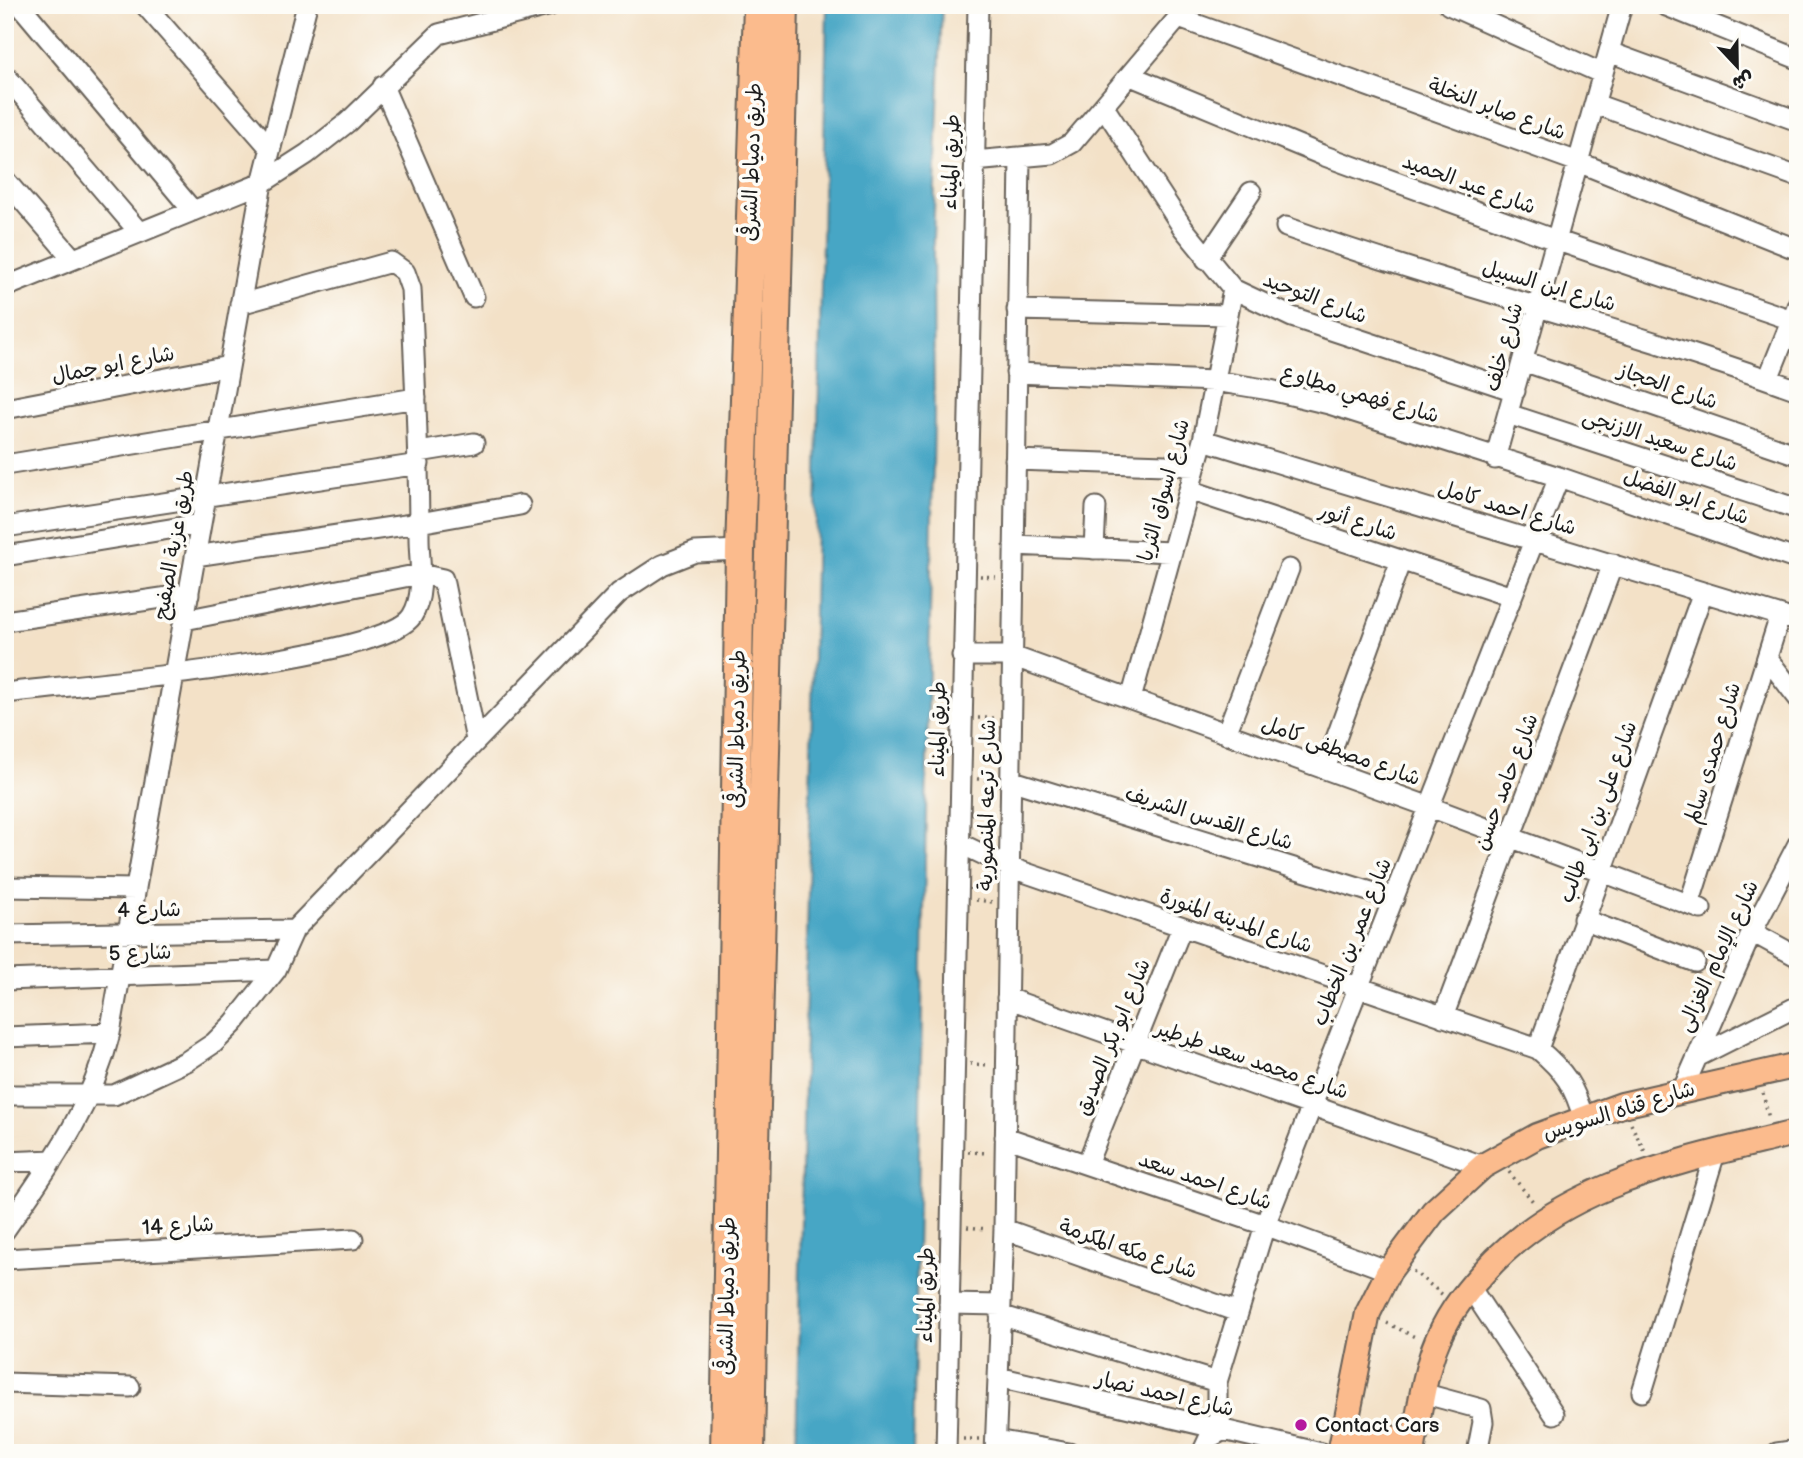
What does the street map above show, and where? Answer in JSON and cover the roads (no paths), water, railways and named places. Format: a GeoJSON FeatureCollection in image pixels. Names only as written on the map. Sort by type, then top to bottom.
{"type":"FeatureCollection","features":[{"type":"Feature","properties":{"kind":"highway","name":"طريق دمياط الشرقى"},"geometry":{"type":"LineString","coordinates":[[750,1453],[742,1145],[740,550],[758,5]]}},
{"type":"Feature","properties":{"kind":"highway","name":"طريق دمياط الشرقى"},"geometry":{"type":"LineString","coordinates":[[724,1453],[742,1145],[784,5]]}},
{"type":"Feature","properties":{"kind":"main road","name":"شارع قناه السويس"},"geometry":{"type":"LineString","coordinates":[[1334,1452],[1368,1313],[1392,1265],[1434,1211],[1490,1161],[1537,1136],[1622,1105],[1798,1065]]}},
{"type":"Feature","properties":{"kind":"main road"},"geometry":{"type":"LineString","coordinates":[[1412,1453],[1422,1393],[1435,1347],[1463,1296],[1508,1244],[1545,1216],[1596,1191],[1654,1169],[1798,1132]]}},
{"type":"Feature","properties":{"kind":"main road"},"geometry":{"type":"LineString","coordinates":[[1334,1452],[1351,1441],[1377,1435],[1403,1444],[1412,1453]]}},
{"type":"Feature","properties":{"kind":"street"},"geometry":{"type":"LineString","coordinates":[[20,5],[193,211]]}},
{"type":"Feature","properties":{"kind":"street"},"geometry":{"type":"LineString","coordinates":[[145,5],[270,148]]}},
{"type":"Feature","properties":{"kind":"street","name":"طريق عزبة الصفيح"},"geometry":{"type":"LineString","coordinates":[[5,1230],[73,1131],[92,1093],[110,1033],[262,183],[307,5]]}},
{"type":"Feature","properties":{"kind":"street"},"geometry":{"type":"LineString","coordinates":[[5,287],[262,183],[307,154],[348,122],[439,34],[551,5]]}},
{"type":"Feature","properties":{"kind":"street","name":"طريق الميناء"},"geometry":{"type":"LineString","coordinates":[[946,1446],[978,5]]}},
{"type":"Feature","properties":{"kind":"street"},"geometry":{"type":"LineString","coordinates":[[1449,5],[1603,74]]}},
{"type":"Feature","properties":{"kind":"street","name":"شارع خلف"},"geometry":{"type":"LineString","coordinates":[[1495,459],[1622,5]]}},
{"type":"Feature","properties":{"kind":"street"},"geometry":{"type":"LineString","coordinates":[[1664,5],[1798,59]]}},
{"type":"Feature","properties":{"kind":"street"},"geometry":{"type":"LineString","coordinates":[[974,161],[1052,154],[1072,143],[1184,12]]}},
{"type":"Feature","properties":{"kind":"street","name":"شارع صابر النخلة"},"geometry":{"type":"LineString","coordinates":[[1184,12],[1577,162],[1798,250]]}},
{"type":"Feature","properties":{"kind":"street"},"geometry":{"type":"LineString","coordinates":[[1609,52],[1798,121]]}},
{"type":"Feature","properties":{"kind":"street"},"geometry":{"type":"LineString","coordinates":[[5,75],[139,232]]}},
{"type":"Feature","properties":{"kind":"street","name":"شارع عبد الحميد"},"geometry":{"type":"LineString","coordinates":[[1130,76],[1322,155],[1558,241],[1796,315]]}},
{"type":"Feature","properties":{"kind":"street"},"geometry":{"type":"LineString","coordinates":[[383,86],[474,297]]}},
{"type":"Feature","properties":{"kind":"street"},"geometry":{"type":"LineString","coordinates":[[1595,104],[1798,177]]}},
{"type":"Feature","properties":{"kind":"street","name":"شارع التوحيد"},"geometry":{"type":"LineString","coordinates":[[1104,107],[1206,259],[1233,289],[1292,317],[1515,391]]}},
{"type":"Feature","properties":{"kind":"street","name":"شارع ترعه المنصورية"},"geometry":{"type":"LineString","coordinates":[[996,1446],[1004,1230],[1020,158]]}},
{"type":"Feature","properties":{"kind":"street"},"geometry":{"type":"LineString","coordinates":[[5,180],[73,259]]}},
{"type":"Feature","properties":{"kind":"street"},"geometry":{"type":"LineString","coordinates":[[1206,259],[1251,192]]}},
{"type":"Feature","properties":{"kind":"street","name":"شارع ابن السبيل"},"geometry":{"type":"LineString","coordinates":[[1286,227],[1407,270],[1539,305],[1798,390]]}},
{"type":"Feature","properties":{"kind":"street"},"geometry":{"type":"LineString","coordinates":[[5,693],[175,673],[330,650],[386,634],[402,626],[412,616],[419,598],[419,458],[411,289],[405,272],[391,262],[240,304]]}},
{"type":"Feature","properties":{"kind":"street","name":"شارع اسواق الثريا"},"geometry":{"type":"LineString","coordinates":[[1131,699],[1203,440],[1233,289]]}},
{"type":"Feature","properties":{"kind":"street"},"geometry":{"type":"LineString","coordinates":[[1017,310],[1227,316]]}},
{"type":"Feature","properties":{"kind":"street"},"geometry":{"type":"LineString","coordinates":[[1768,379],[1796,315]]}},
{"type":"Feature","properties":{"kind":"street","name":"شارع الحجاز"},"geometry":{"type":"LineString","coordinates":[[1523,361],[1798,455]]}},
{"type":"Feature","properties":{"kind":"street","name":"شارع ابو جمال"},"geometry":{"type":"LineString","coordinates":[[5,410],[229,366]]}},
{"type":"Feature","properties":{"kind":"street","name":"شارع فهمي مطاوع"},"geometry":{"type":"LineString","coordinates":[[1017,373],[1215,382],[1270,390],[1329,404],[1495,459],[1559,477]]}},
{"type":"Feature","properties":{"kind":"street"},"geometry":{"type":"LineString","coordinates":[[5,465],[416,398]]}},
{"type":"Feature","properties":{"kind":"street","name":"شارع سعيد الازنجى"},"geometry":{"type":"LineString","coordinates":[[1508,414],[1798,509]]}},
{"type":"Feature","properties":{"kind":"street","name":"شارع احمد كامل"},"geometry":{"type":"LineString","coordinates":[[1203,440],[1789,619]]}},
{"type":"Feature","properties":{"kind":"street"},"geometry":{"type":"LineString","coordinates":[[5,527],[419,458],[474,443]]}},
{"type":"Feature","properties":{"kind":"street"},"geometry":{"type":"LineString","coordinates":[[1015,460],[1195,466]]}},
{"type":"Feature","properties":{"kind":"street","name":"شارع عمر بن الخطاب"},"geometry":{"type":"LineString","coordinates":[[1223,1431],[1217,1405],[1217,1382],[1265,1225],[1559,477]]}},
{"type":"Feature","properties":{"kind":"street","name":"شارع ابو الفضل"},"geometry":{"type":"LineString","coordinates":[[1559,477],[1798,560]]}},
{"type":"Feature","properties":{"kind":"street","name":"شارع أنور"},"geometry":{"type":"LineString","coordinates":[[1189,490],[1512,597]]}},
{"type":"Feature","properties":{"kind":"street"},"geometry":{"type":"LineString","coordinates":[[195,556],[419,523],[520,505]]}},
{"type":"Feature","properties":{"kind":"street"},"geometry":{"type":"LineString","coordinates":[[1094,549],[1096,507]]}},
{"type":"Feature","properties":{"kind":"street"},"geometry":{"type":"LineString","coordinates":[[5,556],[200,524]]}},
{"type":"Feature","properties":{"kind":"street"},"geometry":{"type":"LineString","coordinates":[[1014,545],[1171,552]]}},
{"type":"Feature","properties":{"kind":"street"},"geometry":{"type":"LineString","coordinates":[[5,1095],[114,1095],[187,1061],[214,1043],[276,970],[293,930],[619,593],[662,565],[695,552],[740,550]]}},
{"type":"Feature","properties":{"kind":"street"},"geometry":{"type":"LineString","coordinates":[[1325,769],[1401,560]]}},
{"type":"Feature","properties":{"kind":"street","name":"شارع حامد حسن"},"geometry":{"type":"LineString","coordinates":[[1443,1017],[1613,564]]}},
{"type":"Feature","properties":{"kind":"street"},"geometry":{"type":"LineString","coordinates":[[1226,734],[1289,569]]}},
{"type":"Feature","properties":{"kind":"street"},"geometry":{"type":"LineString","coordinates":[[184,620],[420,574],[443,579],[446,583],[477,740]]}},
{"type":"Feature","properties":{"kind":"street","name":"شارع على بن ابى طالب"},"geometry":{"type":"LineString","coordinates":[[1538,1049],[1600,871],[1703,592]]}},
{"type":"Feature","properties":{"kind":"street"},"geometry":{"type":"LineString","coordinates":[[5,621],[189,594]]}},
{"type":"Feature","properties":{"kind":"street","name":"شارع حمدى سالم"},"geometry":{"type":"LineString","coordinates":[[1695,907],[1767,658],[1789,619]]}},
{"type":"Feature","properties":{"kind":"street","name":"شارع مصطفى كامل"},"geometry":{"type":"LineString","coordinates":[[962,656],[1012,656],[1430,807],[1695,907]]}},
{"type":"Feature","properties":{"kind":"street"},"geometry":{"type":"LineString","coordinates":[[1767,658],[1798,698]]}},
{"type":"Feature","properties":{"kind":"street","name":"شارع القدس الشريف"},"geometry":{"type":"LineString","coordinates":[[1010,780],[1394,899]]}},
{"type":"Feature","properties":{"kind":"street","name":"شارع المدينه المنورة"},"geometry":{"type":"LineString","coordinates":[[959,843],[1009,867],[1538,1049],[1560,1068],[1571,1084],[1584,1120]]}},
{"type":"Feature","properties":{"kind":"street","name":"شارع الإمام الغزالى"},"geometry":{"type":"LineString","coordinates":[[1683,1089],[1752,932],[1798,844]]}},
{"type":"Feature","properties":{"kind":"street"},"geometry":{"type":"LineString","coordinates":[[5,887],[136,889]]}},
{"type":"Feature","properties":{"kind":"street"},"geometry":{"type":"LineString","coordinates":[[1583,919],[1695,962]]}},
{"type":"Feature","properties":{"kind":"street","name":"شارع ابو بكر الصديق"},"geometry":{"type":"LineString","coordinates":[[1087,1164],[1182,927]]}},
{"type":"Feature","properties":{"kind":"street","name":"شارع 4"},"geometry":{"type":"LineString","coordinates":[[5,935],[293,930]]}},
{"type":"Feature","properties":{"kind":"street"},"geometry":{"type":"LineString","coordinates":[[1752,932],[1798,957]]}},
{"type":"Feature","properties":{"kind":"street","name":"شارع 5"},"geometry":{"type":"LineString","coordinates":[[5,980],[276,970]]}},
{"type":"Feature","properties":{"kind":"street","name":"شارع محمد سعد طرطير"},"geometry":{"type":"LineString","coordinates":[[1007,998],[1312,1105],[1490,1161]]}},
{"type":"Feature","properties":{"kind":"street"},"geometry":{"type":"LineString","coordinates":[[1697,1058],[1798,1006]]}},
{"type":"Feature","properties":{"kind":"street"},"geometry":{"type":"LineString","coordinates":[[5,1037],[110,1033]]}},
{"type":"Feature","properties":{"kind":"street","name":"شارع احمد سعد"},"geometry":{"type":"LineString","coordinates":[[1005,1145],[1087,1164],[1392,1265]]}},
{"type":"Feature","properties":{"kind":"street"},"geometry":{"type":"LineString","coordinates":[[1642,1392],[1715,1153]]}},
{"type":"Feature","properties":{"kind":"street"},"geometry":{"type":"LineString","coordinates":[[5,1162],[53,1160]]}},
{"type":"Feature","properties":{"kind":"street","name":"شارع مكه المكرمة"},"geometry":{"type":"LineString","coordinates":[[1004,1230],[1238,1312]]}},
{"type":"Feature","properties":{"kind":"street","name":"شارع 14"},"geometry":{"type":"LineString","coordinates":[[5,1259],[353,1239]]}},
{"type":"Feature","properties":{"kind":"street"},"geometry":{"type":"LineString","coordinates":[[1463,1296],[1554,1414]]}},
{"type":"Feature","properties":{"kind":"street"},"geometry":{"type":"LineString","coordinates":[[948,1304],[1000,1310],[1217,1382]]}},
{"type":"Feature","properties":{"kind":"street","name":"شارع احمد نصار"},"geometry":{"type":"LineString","coordinates":[[998,1377],[1223,1431],[1334,1452]]}},
{"type":"Feature","properties":{"kind":"street"},"geometry":{"type":"LineString","coordinates":[[5,1383],[130,1387]]}},
{"type":"Feature","properties":{"kind":"street"},"geometry":{"type":"LineString","coordinates":[[1422,1393],[1480,1409],[1483,1422],[1477,1453]]}},
{"type":"Feature","properties":{"kind":"street"},"geometry":{"type":"LineString","coordinates":[[1202,1453],[1209,1438],[1223,1431]]}},
{"type":"Feature","properties":{"kind":"street"},"geometry":{"type":"LineString","coordinates":[[996,1446],[1069,1453]]}},
{"type":"Feature","properties":{"kind":"street"},"geometry":{"type":"LineString","coordinates":[[1777,1453],[1798,1450]]}},
{"type":"Feature","properties":{"kind":"water"},"geometry":{"type":"Polygon","coordinates":[[[827,5],[942,5],[933,239],[934,418],[913,1453],[796,1453],[827,5]]]}},
{"type":"Feature","properties":{"kind":"place","name":"Contact Cars"},"geometry":{"type":"Point","coordinates":[1301,1425]}}]}
